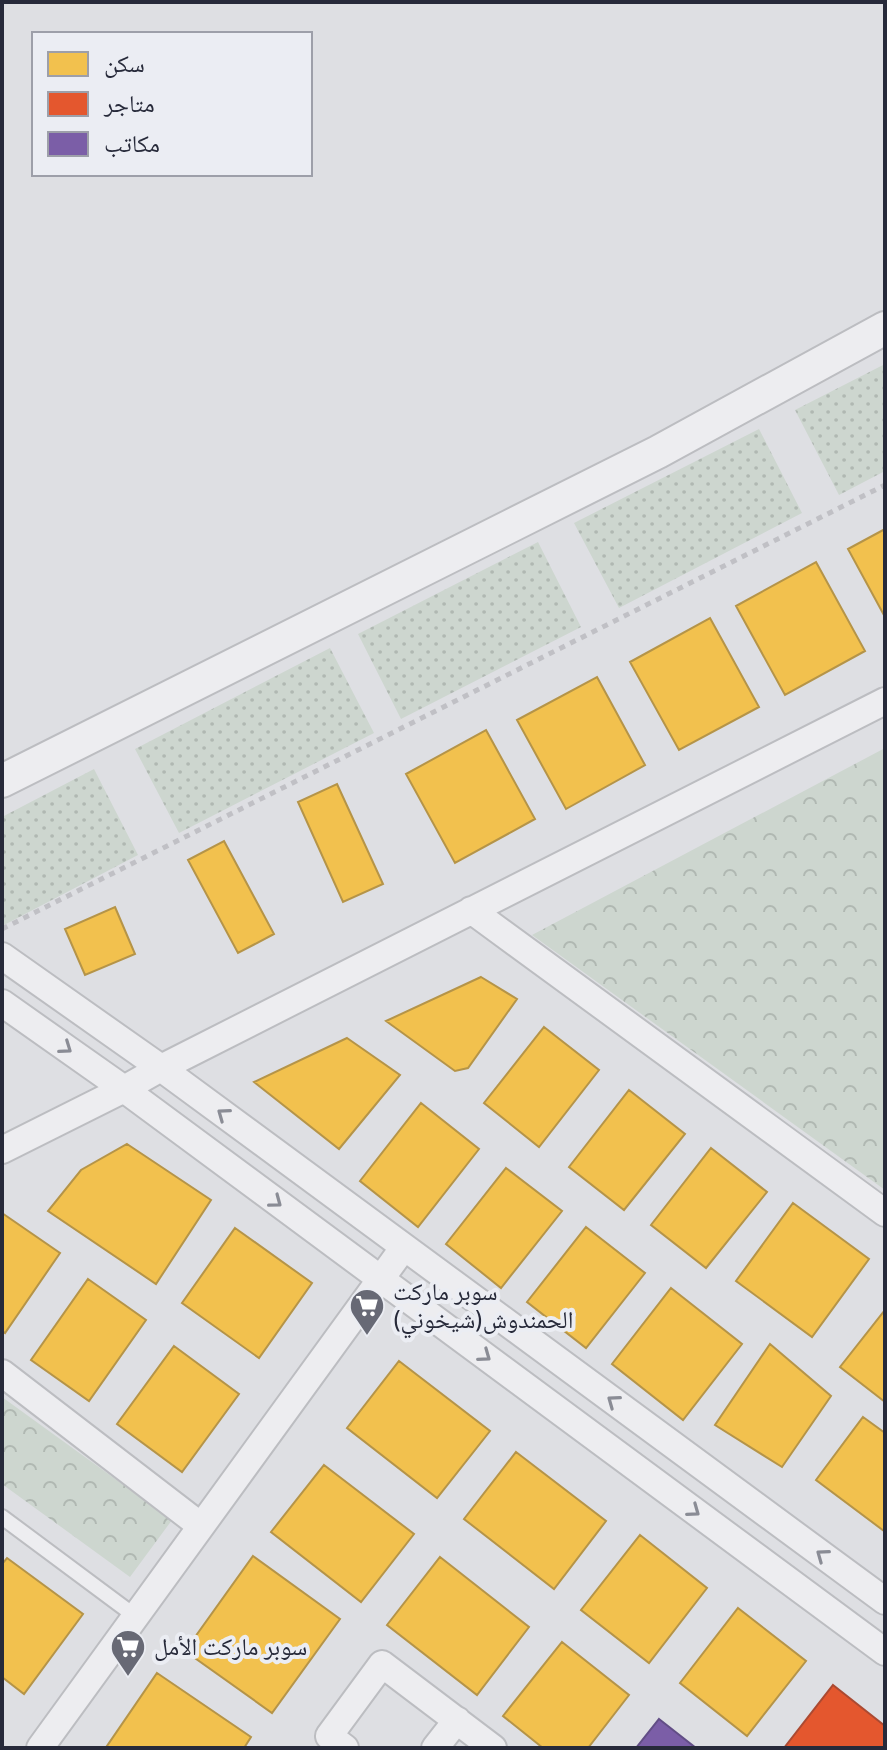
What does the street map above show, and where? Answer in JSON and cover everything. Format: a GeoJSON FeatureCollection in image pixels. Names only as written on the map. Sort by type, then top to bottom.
{"type":"FeatureCollection","features":[{"type":"Feature","properties":{"kind":"street"},"geometry":{"type":"LineString","coordinates":[[2,781],[658,452],[885,328]]}},
{"type":"Feature","properties":{"kind":"street"},"geometry":{"type":"LineString","coordinates":[[2,1150],[885,701]]}},
{"type":"Feature","properties":{"kind":"street"},"geometry":{"type":"LineString","coordinates":[[471,910],[885,1213]]}},
{"type":"Feature","properties":{"kind":"street"},"geometry":{"type":"LineString","coordinates":[[2,956],[161,1068],[885,1601]]}},
{"type":"Feature","properties":{"kind":"street"},"geometry":{"type":"LineString","coordinates":[[2,1003],[124,1089],[885,1652]]}},
{"type":"Feature","properties":{"kind":"street"},"geometry":{"type":"LineString","coordinates":[[40,1748],[404,1247]]}},
{"type":"Feature","properties":{"kind":"street"},"geometry":{"type":"LineString","coordinates":[[2,1373],[201,1526]]}},
{"type":"Feature","properties":{"kind":"street"},"geometry":{"type":"LineString","coordinates":[[345,1748],[329,1736],[382,1664],[493,1748]]}},
{"type":"Feature","properties":{"kind":"street"},"geometry":{"type":"LineString","coordinates":[[435,1748],[457,1720]]}},
{"type":"Feature","properties":{"kind":"lane"},"geometry":{"type":"LineString","coordinates":[[2,1517],[135,1616]]}},
{"type":"Feature","properties":{"kind":"path"},"geometry":{"type":"LineString","coordinates":[[2,929],[885,485]]}},
{"type":"Feature","properties":{"kind":"green space"},"geometry":{"type":"Polygon","coordinates":[[[885,364],[885,471],[839,495],[795,410],[885,364]]]}},
{"type":"Feature","properties":{"kind":"green space"},"geometry":{"type":"Polygon","coordinates":[[[759,429],[802,513],[619,608],[574,523],[759,429]]]}},
{"type":"Feature","properties":{"kind":"green space"},"geometry":{"type":"Polygon","coordinates":[[[538,542],[581,627],[401,719],[358,634],[538,542]]]}},
{"type":"Feature","properties":{"kind":"green space"},"geometry":{"type":"Polygon","coordinates":[[[330,648],[374,733],[179,833],[135,749],[330,648]]]}},
{"type":"Feature","properties":{"kind":"green space"},"geometry":{"type":"Polygon","coordinates":[[[885,748],[885,1190],[532,935],[885,748]]]}},
{"type":"Feature","properties":{"kind":"green space"},"geometry":{"type":"Polygon","coordinates":[[[94,769],[138,855],[4,925],[2,817],[94,769]]]}},
{"type":"Feature","properties":{"kind":"green space"},"geometry":{"type":"Polygon","coordinates":[[[2,1397],[172,1520],[130,1577],[2,1484],[2,1397]]]}},
{"type":"Feature","properties":{"kind":"building: سكن"},"geometry":{"type":"Polygon","coordinates":[[[885,529],[885,617],[848,549],[885,529]]]}},
{"type":"Feature","properties":{"kind":"building: سكن"},"geometry":{"type":"Polygon","coordinates":[[[816,562],[865,651],[785,695],[736,606],[816,562]]]}},
{"type":"Feature","properties":{"kind":"building: سكن"},"geometry":{"type":"Polygon","coordinates":[[[710,618],[759,707],[679,750],[630,662],[710,618]]]}},
{"type":"Feature","properties":{"kind":"building: سكن"},"geometry":{"type":"Polygon","coordinates":[[[597,677],[645,765],[566,809],[517,720],[597,677]]]}},
{"type":"Feature","properties":{"kind":"building: سكن"},"geometry":{"type":"Polygon","coordinates":[[[486,730],[535,819],[455,863],[406,774],[486,730]]]}},
{"type":"Feature","properties":{"kind":"building: سكن"},"geometry":{"type":"Polygon","coordinates":[[[337,784],[383,884],[343,902],[298,802],[337,784]]]}},
{"type":"Feature","properties":{"kind":"building: سكن"},"geometry":{"type":"Polygon","coordinates":[[[224,841],[274,934],[238,953],[188,860],[224,841]]]}},
{"type":"Feature","properties":{"kind":"building: سكن"},"geometry":{"type":"Polygon","coordinates":[[[115,907],[135,954],[85,975],[65,929],[115,907]]]}},
{"type":"Feature","properties":{"kind":"building: سكن"},"geometry":{"type":"Polygon","coordinates":[[[481,977],[517,999],[468,1068],[455,1071],[386,1021],[481,977]]]}},
{"type":"Feature","properties":{"kind":"building: سكن"},"geometry":{"type":"Polygon","coordinates":[[[544,1027],[599,1070],[539,1147],[484,1103],[544,1027]]]}},
{"type":"Feature","properties":{"kind":"building: سكن"},"geometry":{"type":"Polygon","coordinates":[[[347,1038],[400,1075],[339,1149],[254,1082],[347,1038]]]}},
{"type":"Feature","properties":{"kind":"building: سكن"},"geometry":{"type":"Polygon","coordinates":[[[629,1090],[685,1134],[624,1210],[569,1167],[629,1090]]]}},
{"type":"Feature","properties":{"kind":"building: سكن"},"geometry":{"type":"Polygon","coordinates":[[[421,1103],[479,1149],[418,1227],[360,1181],[421,1103]]]}},
{"type":"Feature","properties":{"kind":"building: سكن"},"geometry":{"type":"Polygon","coordinates":[[[127,1144],[211,1200],[156,1284],[48,1211],[81,1170],[127,1144]]]}},
{"type":"Feature","properties":{"kind":"building: سكن"},"geometry":{"type":"Polygon","coordinates":[[[711,1148],[767,1192],[706,1268],[651,1225],[711,1148]]]}},
{"type":"Feature","properties":{"kind":"building: سكن"},"geometry":{"type":"Polygon","coordinates":[[[506,1168],[562,1211],[501,1288],[446,1244],[506,1168]]]}},
{"type":"Feature","properties":{"kind":"building: سكن"},"geometry":{"type":"Polygon","coordinates":[[[793,1203],[869,1259],[812,1337],[736,1281],[793,1203]]]}},
{"type":"Feature","properties":{"kind":"building: سكن"},"geometry":{"type":"Polygon","coordinates":[[[2,1213],[60,1253],[5,1333],[2,1331],[2,1213]]]}},
{"type":"Feature","properties":{"kind":"building: سكن"},"geometry":{"type":"Polygon","coordinates":[[[586,1227],[645,1273],[586,1348],[527,1302],[586,1227]]]}},
{"type":"Feature","properties":{"kind":"building: سكن"},"geometry":{"type":"Polygon","coordinates":[[[235,1228],[312,1283],[259,1358],[182,1303],[235,1228]]]}},
{"type":"Feature","properties":{"kind":"building: سكن"},"geometry":{"type":"Polygon","coordinates":[[[88,1279],[146,1320],[89,1401],[31,1360],[88,1279]]]}},
{"type":"Feature","properties":{"kind":"building: سكن"},"geometry":{"type":"Polygon","coordinates":[[[671,1288],[742,1344],[683,1420],[612,1364],[671,1288]]]}},
{"type":"Feature","properties":{"kind":"building: سكن"},"geometry":{"type":"Polygon","coordinates":[[[885,1310],[885,1402],[840,1367],[885,1310]]]}},
{"type":"Feature","properties":{"kind":"building: سكن"},"geometry":{"type":"Polygon","coordinates":[[[770,1344],[831,1396],[782,1467],[715,1425],[770,1344]]]}},
{"type":"Feature","properties":{"kind":"building: سكن"},"geometry":{"type":"Polygon","coordinates":[[[174,1346],[239,1394],[182,1472],[117,1424],[174,1346]]]}},
{"type":"Feature","properties":{"kind":"building: سكن"},"geometry":{"type":"Polygon","coordinates":[[[399,1361],[490,1431],[437,1498],[347,1428],[399,1361]]]}},
{"type":"Feature","properties":{"kind":"building: سكن"},"geometry":{"type":"Polygon","coordinates":[[[863,1417],[885,1433],[884,1531],[816,1480],[863,1417]]]}},
{"type":"Feature","properties":{"kind":"building: سكن"},"geometry":{"type":"Polygon","coordinates":[[[516,1452],[606,1521],[554,1589],[464,1519],[516,1452]]]}},
{"type":"Feature","properties":{"kind":"building: سكن"},"geometry":{"type":"Polygon","coordinates":[[[324,1465],[414,1534],[361,1602],[271,1532],[324,1465]]]}},
{"type":"Feature","properties":{"kind":"building: سكن"},"geometry":{"type":"Polygon","coordinates":[[[640,1535],[707,1588],[649,1663],[581,1610],[640,1535]]]}},
{"type":"Feature","properties":{"kind":"building: سكن"},"geometry":{"type":"Polygon","coordinates":[[[253,1556],[340,1619],[272,1713],[185,1651],[253,1556]]]}},
{"type":"Feature","properties":{"kind":"building: سكن"},"geometry":{"type":"Polygon","coordinates":[[[440,1557],[529,1627],[477,1695],[387,1625],[440,1557]]]}},
{"type":"Feature","properties":{"kind":"building: سكن"},"geometry":{"type":"Polygon","coordinates":[[[7,1558],[83,1614],[24,1694],[2,1677],[2,1564],[7,1558]]]}},
{"type":"Feature","properties":{"kind":"building: سكن"},"geometry":{"type":"Polygon","coordinates":[[[738,1608],[806,1661],[747,1736],[680,1683],[738,1608]]]}},
{"type":"Feature","properties":{"kind":"building: سكن"},"geometry":{"type":"Polygon","coordinates":[[[562,1642],[629,1695],[588,1748],[543,1748],[503,1716],[562,1642]]]}},
{"type":"Feature","properties":{"kind":"building: سكن"},"geometry":{"type":"Polygon","coordinates":[[[157,1673],[251,1737],[244,1748],[109,1748],[107,1746],[157,1673]]]}},
{"type":"Feature","properties":{"kind":"building: متاجر"},"geometry":{"type":"Polygon","coordinates":[[[833,1685],[885,1726],[885,1748],[784,1748],[833,1685]]]}},
{"type":"Feature","properties":{"kind":"building: مكاتب"},"geometry":{"type":"Polygon","coordinates":[[[659,1719],[696,1748],[636,1748],[659,1719]]]}},
{"type":"Feature","properties":{"kind":"place","name":"سوبر ماركت الحمندوش(شيخوني)"},"geometry":{"type":"Point","coordinates":[367,1337]}},
{"type":"Feature","properties":{"kind":"place","name":"سوبر ماركت الأمل"},"geometry":{"type":"Point","coordinates":[128,1678]}}]}
